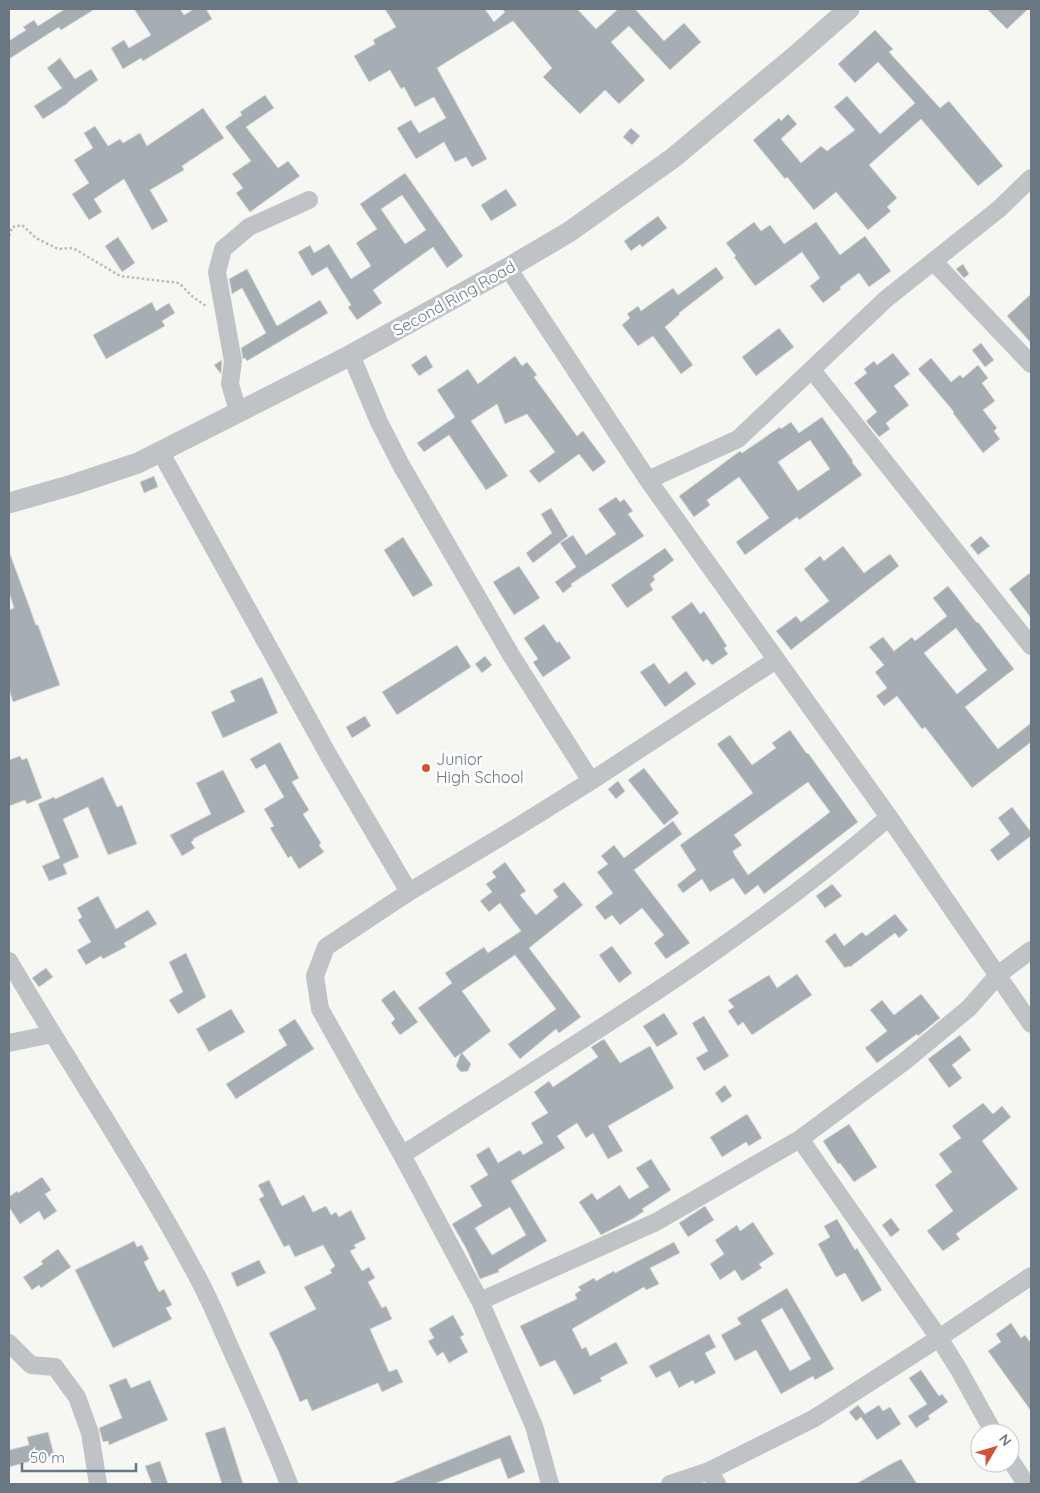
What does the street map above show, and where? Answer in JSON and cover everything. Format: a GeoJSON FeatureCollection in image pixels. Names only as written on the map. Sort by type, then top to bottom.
{"type":"FeatureCollection","features":[{"type":"Feature","properties":{"kind":"street","name":"Second Ring Road"},"geometry":{"type":"LineString","coordinates":[[9,503],[112,473],[138,463],[351,355],[508,268],[569,232],[673,158],[849,9]]}},
{"type":"Feature","properties":{"kind":"street"},"geometry":{"type":"LineString","coordinates":[[648,480],[738,439],[886,299],[999,209],[1031,178]]}},
{"type":"Feature","properties":{"kind":"street"},"geometry":{"type":"LineString","coordinates":[[238,411],[230,384],[234,361],[217,272],[224,249],[249,227],[309,200]]}},
{"type":"Feature","properties":{"kind":"street"},"geometry":{"type":"LineString","coordinates":[[934,262],[1031,364]]}},
{"type":"Feature","properties":{"kind":"street"},"geometry":{"type":"LineString","coordinates":[[508,268],[648,480],[889,817],[999,974],[1031,1024]]}},
{"type":"Feature","properties":{"kind":"street"},"geometry":{"type":"LineString","coordinates":[[351,355],[379,422],[401,465],[511,655],[591,781]]}},
{"type":"Feature","properties":{"kind":"street"},"geometry":{"type":"LineString","coordinates":[[812,370],[1031,646]]}},
{"type":"Feature","properties":{"kind":"street"},"geometry":{"type":"LineString","coordinates":[[160,451],[324,747],[409,892]]}},
{"type":"Feature","properties":{"kind":"street"},"geometry":{"type":"LineString","coordinates":[[550,1484],[534,1426],[480,1301],[402,1155],[320,1009],[315,976],[326,947],[409,892],[591,781],[776,660]]}},
{"type":"Feature","properties":{"kind":"street"},"geometry":{"type":"LineString","coordinates":[[402,1155],[693,967],[789,899],[850,851],[889,817]]}},
{"type":"Feature","properties":{"kind":"street"},"geometry":{"type":"LineString","coordinates":[[480,1301],[656,1222],[800,1139],[912,1055],[969,1008],[999,974],[1031,950]]}},
{"type":"Feature","properties":{"kind":"street"},"geometry":{"type":"LineString","coordinates":[[9,961],[52,1034],[143,1179],[198,1278],[290,1484]]}},
{"type":"Feature","properties":{"kind":"street"},"geometry":{"type":"LineString","coordinates":[[9,1043],[52,1034]]}},
{"type":"Feature","properties":{"kind":"street"},"geometry":{"type":"LineString","coordinates":[[800,1139],[939,1338],[988,1423]]}},
{"type":"Feature","properties":{"kind":"street"},"geometry":{"type":"LineString","coordinates":[[670,1484],[713,1478],[813,1419],[1031,1276]]}},
{"type":"Feature","properties":{"kind":"street"},"geometry":{"type":"LineString","coordinates":[[9,1343],[31,1365],[56,1367],[77,1397],[90,1433],[98,1484]]}},
{"type":"Feature","properties":{"kind":"street"},"geometry":{"type":"LineString","coordinates":[[1019,1473],[1026,1484]]}},
{"type":"Feature","properties":{"kind":"path"},"geometry":{"type":"LineString","coordinates":[[9,236],[12,227],[22,226],[36,238],[58,249],[73,248],[120,276],[179,282],[193,297],[226,320]]}},
{"type":"Feature","properties":{"kind":"building"},"geometry":{"type":"Polygon","coordinates":[[[65,9],[95,9],[61,30],[59,27],[9,59],[9,41],[26,30],[23,27],[34,20],[38,26],[65,9]]]}},
{"type":"Feature","properties":{"kind":"building"},"geometry":{"type":"Polygon","coordinates":[[[134,9],[180,9],[184,15],[194,9],[206,9],[212,19],[143,61],[141,58],[123,69],[111,48],[124,40],[129,48],[151,35],[134,9]]]}},
{"type":"Feature","properties":{"kind":"building"},"geometry":{"type":"Polygon","coordinates":[[[385,9],[485,9],[494,22],[505,12],[502,9],[577,9],[596,29],[618,9],[635,9],[664,41],[684,23],[701,42],[670,70],[629,26],[611,42],[645,80],[619,104],[605,90],[580,114],[543,77],[552,68],[513,21],[437,68],[487,159],[472,167],[466,157],[455,162],[444,142],[416,159],[397,128],[411,120],[419,133],[446,118],[434,97],[415,107],[404,87],[401,89],[390,70],[369,82],[354,56],[375,44],[373,40],[396,27],[385,9]]]}},
{"type":"Feature","properties":{"kind":"building"},"geometry":{"type":"Polygon","coordinates":[[[987,9],[1028,9],[1007,29],[987,9]]]}},
{"type":"Feature","properties":{"kind":"building"},"geometry":{"type":"Polygon","coordinates":[[[875,30],[893,49],[889,52],[940,108],[949,101],[1003,166],[978,186],[921,119],[869,165],[897,198],[887,207],[891,211],[868,230],[836,192],[814,210],[753,140],[779,118],[781,121],[788,114],[797,124],[781,139],[801,163],[821,146],[827,151],[855,130],[834,107],[847,96],[880,134],[915,103],[878,62],[855,83],[838,64],[875,30]]]}},
{"type":"Feature","properties":{"kind":"building"},"geometry":{"type":"Polygon","coordinates":[[[60,58],[75,79],[91,69],[98,80],[43,119],[34,106],[62,88],[47,68],[60,58]]]}},
{"type":"Feature","properties":{"kind":"building"},"geometry":{"type":"Polygon","coordinates":[[[265,95],[274,108],[246,127],[278,168],[288,161],[300,176],[250,212],[236,193],[243,188],[232,174],[251,161],[225,127],[242,115],[240,112],[265,95]]]}},
{"type":"Feature","properties":{"kind":"building"},"geometry":{"type":"Polygon","coordinates":[[[203,108],[224,138],[182,166],[184,170],[150,190],[168,221],[152,230],[124,179],[94,199],[102,212],[89,220],[72,194],[89,183],[74,160],[93,148],[84,133],[95,126],[108,146],[120,139],[123,143],[140,133],[147,146],[203,108]]]}},
{"type":"Feature","properties":{"kind":"building"},"geometry":{"type":"Polygon","coordinates":[[[631,128],[640,136],[632,145],[623,137],[631,128]]]}},
{"type":"Feature","properties":{"kind":"building"},"geometry":{"type":"Polygon","coordinates":[[[405,173],[463,256],[447,268],[433,247],[373,290],[382,303],[357,320],[348,307],[351,305],[327,267],[312,276],[298,252],[310,245],[314,253],[329,244],[351,279],[371,266],[356,243],[377,229],[360,204],[405,173]],[[402,195],[381,209],[405,244],[426,230],[402,195]]]}},
{"type":"Feature","properties":{"kind":"building"},"geometry":{"type":"Polygon","coordinates":[[[506,189],[517,205],[491,221],[481,205],[506,189]]]}},
{"type":"Feature","properties":{"kind":"building"},"geometry":{"type":"Polygon","coordinates":[[[658,216],[667,228],[642,247],[640,244],[631,251],[624,241],[658,216]]]}},
{"type":"Feature","properties":{"kind":"building"},"geometry":{"type":"Polygon","coordinates":[[[754,222],[761,231],[770,225],[784,244],[816,222],[840,255],[865,236],[891,271],[869,287],[859,273],[823,303],[810,286],[820,278],[802,252],[755,286],[726,243],[754,222]]]}},
{"type":"Feature","properties":{"kind":"building"},"geometry":{"type":"Polygon","coordinates":[[[118,237],[135,263],[122,272],[105,246],[118,237]]]}},
{"type":"Feature","properties":{"kind":"building"},"geometry":{"type":"Polygon","coordinates":[[[963,264],[969,274],[964,278],[956,269],[963,264]]]}},
{"type":"Feature","properties":{"kind":"building"},"geometry":{"type":"Polygon","coordinates":[[[716,267],[724,278],[679,313],[665,327],[693,365],[681,374],[653,336],[638,346],[622,325],[630,318],[627,314],[638,306],[641,311],[673,288],[678,295],[716,267]]]}},
{"type":"Feature","properties":{"kind":"building"},"geometry":{"type":"Polygon","coordinates":[[[247,269],[277,326],[320,300],[328,313],[247,361],[245,358],[243,359],[241,348],[266,333],[242,288],[232,294],[229,279],[247,269]]]}},
{"type":"Feature","properties":{"kind":"building"},"geometry":{"type":"Polygon","coordinates":[[[1031,294],[1031,343],[1007,316],[1031,294]]]}},
{"type":"Feature","properties":{"kind":"building"},"geometry":{"type":"Polygon","coordinates":[[[152,302],[156,311],[169,303],[175,313],[162,321],[165,326],[106,359],[93,335],[152,302]]]}},
{"type":"Feature","properties":{"kind":"building"},"geometry":{"type":"Polygon","coordinates":[[[779,328],[794,347],[756,376],[742,357],[779,328]]]}},
{"type":"Feature","properties":{"kind":"building"},"geometry":{"type":"Polygon","coordinates":[[[981,343],[994,360],[985,367],[972,350],[981,343]]]}},
{"type":"Feature","properties":{"kind":"building"},"geometry":{"type":"Polygon","coordinates":[[[893,353],[910,374],[894,386],[909,405],[886,423],[890,429],[879,437],[866,421],[877,412],[854,383],[867,373],[864,369],[874,361],[877,365],[893,353]]]}},
{"type":"Feature","properties":{"kind":"building"},"geometry":{"type":"Polygon","coordinates":[[[426,355],[433,367],[419,376],[411,365],[426,355]]]}},
{"type":"Feature","properties":{"kind":"building"},"geometry":{"type":"Polygon","coordinates":[[[515,356],[522,366],[527,362],[537,375],[534,377],[577,436],[583,431],[606,462],[593,472],[579,454],[539,483],[529,471],[555,452],[527,414],[505,424],[497,404],[471,421],[508,476],[486,490],[449,435],[424,452],[417,443],[455,417],[437,390],[468,369],[478,384],[515,356]]]}},
{"type":"Feature","properties":{"kind":"building"},"geometry":{"type":"Polygon","coordinates":[[[931,358],[951,382],[960,375],[963,378],[978,365],[988,378],[982,383],[995,401],[983,410],[997,428],[994,431],[1000,439],[983,453],[954,412],[918,369],[931,358]]]}},
{"type":"Feature","properties":{"kind":"building"},"geometry":{"type":"Polygon","coordinates":[[[222,361],[221,374],[214,365],[222,361]]]}},
{"type":"Feature","properties":{"kind":"building"},"geometry":{"type":"Polygon","coordinates":[[[822,417],[862,475],[799,520],[797,517],[745,555],[736,542],[769,518],[739,477],[707,500],[710,505],[694,517],[679,496],[740,451],[742,453],[780,427],[781,429],[791,422],[799,433],[822,417]],[[810,440],[778,462],[798,491],[830,469],[810,440]]]}},
{"type":"Feature","properties":{"kind":"building"},"geometry":{"type":"Polygon","coordinates":[[[154,476],[158,487],[144,493],[140,482],[154,476]]]}},
{"type":"Feature","properties":{"kind":"building"},"geometry":{"type":"Polygon","coordinates":[[[616,497],[620,502],[624,499],[633,511],[628,514],[644,536],[571,584],[572,586],[563,593],[555,582],[576,567],[560,543],[573,535],[586,555],[616,534],[598,509],[616,497]]]}},
{"type":"Feature","properties":{"kind":"building"},"geometry":{"type":"Polygon","coordinates":[[[551,508],[568,536],[533,563],[526,553],[552,533],[541,514],[551,508]]]}},
{"type":"Feature","properties":{"kind":"building"},"geometry":{"type":"Polygon","coordinates":[[[981,536],[990,546],[978,555],[970,545],[981,536]]]}},
{"type":"Feature","properties":{"kind":"building"},"geometry":{"type":"Polygon","coordinates":[[[403,537],[433,585],[413,597],[384,550],[403,537]]]}},
{"type":"Feature","properties":{"kind":"building"},"geometry":{"type":"Polygon","coordinates":[[[843,546],[864,573],[890,554],[899,566],[791,650],[776,631],[796,616],[801,622],[829,601],[804,569],[820,556],[824,561],[843,546]]]}},
{"type":"Feature","properties":{"kind":"building"},"geometry":{"type":"Polygon","coordinates":[[[665,548],[674,560],[653,576],[655,580],[650,584],[653,590],[627,608],[611,585],[665,548]]]}},
{"type":"Feature","properties":{"kind":"building"},"geometry":{"type":"Polygon","coordinates":[[[10,554],[60,685],[13,702],[9,689],[9,610],[14,608],[9,592],[10,554]]]}},
{"type":"Feature","properties":{"kind":"building"},"geometry":{"type":"Polygon","coordinates":[[[519,566],[540,598],[514,615],[493,582],[519,566]]]}},
{"type":"Feature","properties":{"kind":"building"},"geometry":{"type":"Polygon","coordinates":[[[1031,572],[1031,618],[1009,589],[1031,572]]]}},
{"type":"Feature","properties":{"kind":"building"},"geometry":{"type":"Polygon","coordinates":[[[948,586],[1014,669],[965,707],[998,749],[1031,723],[1031,742],[972,788],[925,727],[922,729],[897,696],[884,706],[876,696],[887,688],[875,672],[884,665],[869,647],[883,637],[894,651],[912,637],[915,641],[947,616],[933,598],[948,586]],[[956,628],[924,653],[957,694],[987,670],[956,628]]]}},
{"type":"Feature","properties":{"kind":"building"},"geometry":{"type":"Polygon","coordinates":[[[692,602],[700,614],[704,611],[727,646],[724,648],[728,654],[712,665],[707,659],[703,662],[671,617],[692,602]]]}},
{"type":"Feature","properties":{"kind":"building"},"geometry":{"type":"Polygon","coordinates":[[[544,624],[557,643],[559,641],[571,658],[543,677],[533,662],[538,659],[524,638],[544,624]]]}},
{"type":"Feature","properties":{"kind":"building"},"geometry":{"type":"Polygon","coordinates":[[[457,645],[471,667],[397,715],[382,692],[457,645]]]}},
{"type":"Feature","properties":{"kind":"building"},"geometry":{"type":"Polygon","coordinates":[[[485,656],[492,665],[482,673],[475,664],[485,656]]]}},
{"type":"Feature","properties":{"kind":"building"},"geometry":{"type":"Polygon","coordinates":[[[654,663],[669,684],[686,671],[696,684],[665,707],[640,672],[654,663]]]}},
{"type":"Feature","properties":{"kind":"building"},"geometry":{"type":"Polygon","coordinates":[[[262,677],[278,713],[223,738],[211,712],[235,701],[230,691],[262,677]]]}},
{"type":"Feature","properties":{"kind":"building"},"geometry":{"type":"Polygon","coordinates":[[[365,716],[371,726],[352,738],[346,727],[365,716]]]}},
{"type":"Feature","properties":{"kind":"building"},"geometry":{"type":"Polygon","coordinates":[[[790,730],[858,822],[764,894],[758,885],[745,895],[733,878],[710,892],[702,879],[683,893],[677,885],[696,870],[680,845],[753,793],[717,744],[730,735],[752,765],[776,748],[772,743],[790,730]],[[808,782],[734,835],[742,845],[733,851],[734,854],[748,875],[830,812],[808,782]]]}},
{"type":"Feature","properties":{"kind":"building"},"geometry":{"type":"Polygon","coordinates":[[[280,742],[299,778],[292,782],[309,810],[303,814],[321,843],[319,845],[324,852],[299,869],[291,856],[288,858],[270,828],[274,826],[264,809],[284,797],[265,764],[256,769],[250,759],[280,742]]]}},
{"type":"Feature","properties":{"kind":"building"},"geometry":{"type":"Polygon","coordinates":[[[20,756],[22,760],[27,758],[42,798],[27,804],[25,800],[9,806],[9,760],[20,756]]]}},
{"type":"Feature","properties":{"kind":"building"},"geometry":{"type":"Polygon","coordinates":[[[644,768],[679,813],[664,825],[628,780],[644,768]]]}},
{"type":"Feature","properties":{"kind":"building"},"geometry":{"type":"Polygon","coordinates":[[[223,770],[245,812],[193,839],[191,842],[195,848],[182,856],[170,835],[211,814],[196,783],[223,770]]]}},
{"type":"Feature","properties":{"kind":"building"},"geometry":{"type":"Polygon","coordinates":[[[103,777],[117,807],[122,805],[137,844],[108,855],[88,807],[63,819],[79,857],[63,864],[67,874],[49,881],[42,866],[60,858],[38,804],[54,797],[55,799],[103,777]]]}},
{"type":"Feature","properties":{"kind":"building"},"geometry":{"type":"Polygon","coordinates":[[[618,781],[625,791],[616,799],[608,789],[618,781]]]}},
{"type":"Feature","properties":{"kind":"building"},"geometry":{"type":"Polygon","coordinates":[[[1012,807],[1031,832],[1031,836],[998,861],[990,850],[1010,834],[998,818],[1012,807]]]}},
{"type":"Feature","properties":{"kind":"building"},"geometry":{"type":"Polygon","coordinates":[[[673,821],[682,834],[634,870],[690,943],[666,959],[654,943],[664,935],[642,908],[620,925],[612,915],[605,920],[595,907],[613,893],[597,872],[608,864],[601,856],[614,845],[624,858],[673,821]]]}},
{"type":"Feature","properties":{"kind":"building"},"geometry":{"type":"Polygon","coordinates":[[[505,862],[526,891],[520,895],[536,915],[558,897],[553,890],[564,882],[583,905],[529,948],[581,1017],[559,1033],[556,1029],[520,1059],[508,1044],[556,1009],[515,955],[462,991],[491,1031],[462,1053],[471,1064],[468,1071],[461,1072],[456,1066],[461,1053],[455,1058],[418,1008],[452,983],[445,973],[484,947],[488,953],[521,931],[500,903],[489,912],[480,901],[492,892],[486,884],[496,877],[492,872],[505,862]]]}},
{"type":"Feature","properties":{"kind":"building"},"geometry":{"type":"Polygon","coordinates":[[[832,884],[842,896],[825,908],[816,896],[832,884]]]}},
{"type":"Feature","properties":{"kind":"building"},"geometry":{"type":"Polygon","coordinates":[[[98,896],[116,929],[148,910],[157,924],[124,943],[126,947],[103,959],[101,956],[86,965],[77,950],[91,942],[78,920],[82,917],[77,908],[98,896]]]}},
{"type":"Feature","properties":{"kind":"building"},"geometry":{"type":"Polygon","coordinates":[[[895,914],[908,930],[899,938],[895,933],[850,967],[845,968],[825,941],[835,933],[844,946],[862,932],[866,936],[895,914]]]}},
{"type":"Feature","properties":{"kind":"building"},"geometry":{"type":"Polygon","coordinates":[[[612,946],[632,973],[619,983],[599,955],[612,946]]]}},
{"type":"Feature","properties":{"kind":"building"},"geometry":{"type":"Polygon","coordinates":[[[186,953],[206,997],[178,1014],[169,1000],[183,992],[169,962],[186,953]]]}},
{"type":"Feature","properties":{"kind":"building"},"geometry":{"type":"Polygon","coordinates":[[[46,968],[53,977],[39,987],[32,978],[46,968]]]}},
{"type":"Feature","properties":{"kind":"building"},"geometry":{"type":"Polygon","coordinates":[[[797,974],[812,995],[752,1035],[743,1022],[738,1026],[728,1011],[734,1007],[728,1000],[769,975],[777,988],[797,974]]]}},
{"type":"Feature","properties":{"kind":"building"},"geometry":{"type":"Polygon","coordinates":[[[394,990],[418,1022],[400,1035],[391,1023],[395,1019],[381,1000],[394,990]]]}},
{"type":"Feature","properties":{"kind":"building"},"geometry":{"type":"Polygon","coordinates":[[[921,994],[940,1018],[918,1036],[917,1034],[877,1063],[865,1048],[887,1031],[870,1010],[882,1000],[894,1015],[921,994]]]}},
{"type":"Feature","properties":{"kind":"building"},"geometry":{"type":"Polygon","coordinates":[[[231,1009],[245,1032],[209,1052],[196,1029],[231,1009]]]}},
{"type":"Feature","properties":{"kind":"building"},"geometry":{"type":"Polygon","coordinates":[[[664,1013],[678,1034],[657,1047],[643,1026],[664,1013]]]}},
{"type":"Feature","properties":{"kind":"building"},"geometry":{"type":"Polygon","coordinates":[[[704,1016],[729,1056],[704,1071],[696,1058],[708,1051],[692,1023],[704,1016]]]}},
{"type":"Feature","properties":{"kind":"building"},"geometry":{"type":"Polygon","coordinates":[[[295,1019],[314,1049],[236,1099],[226,1084],[287,1045],[278,1030],[295,1019]]]}},
{"type":"Feature","properties":{"kind":"building"},"geometry":{"type":"Polygon","coordinates":[[[960,1035],[971,1050],[952,1065],[962,1078],[949,1088],[928,1059],[960,1035]]]}},
{"type":"Feature","properties":{"kind":"building"},"geometry":{"type":"Polygon","coordinates":[[[604,1039],[620,1063],[650,1046],[674,1088],[608,1126],[623,1151],[608,1159],[593,1133],[586,1138],[577,1123],[557,1136],[565,1148],[511,1181],[547,1241],[498,1270],[499,1272],[480,1279],[466,1248],[452,1224],[482,1206],[470,1186],[488,1175],[476,1155],[489,1147],[498,1163],[520,1150],[523,1155],[543,1143],[531,1123],[548,1113],[534,1092],[549,1081],[553,1087],[598,1057],[591,1047],[604,1039]],[[510,1207],[475,1228],[492,1255],[526,1235],[510,1207]]]}},
{"type":"Feature","properties":{"kind":"building"},"geometry":{"type":"Polygon","coordinates":[[[725,1085],[732,1096],[722,1103],[715,1093],[725,1085]]]}},
{"type":"Feature","properties":{"kind":"building"},"geometry":{"type":"Polygon","coordinates":[[[983,1103],[993,1114],[1002,1106],[1011,1117],[982,1141],[1018,1189],[956,1234],[960,1239],[943,1251],[927,1231],[953,1211],[935,1185],[952,1172],[939,1154],[961,1138],[952,1126],[983,1103]]]}},
{"type":"Feature","properties":{"kind":"building"},"geometry":{"type":"Polygon","coordinates":[[[747,1114],[762,1138],[749,1146],[746,1142],[722,1157],[710,1137],[747,1114]]]}},
{"type":"Feature","properties":{"kind":"building"},"geometry":{"type":"Polygon","coordinates":[[[849,1124],[877,1167],[854,1182],[840,1163],[838,1164],[823,1141],[849,1124]]]}},
{"type":"Feature","properties":{"kind":"building"},"geometry":{"type":"Polygon","coordinates":[[[651,1159],[671,1190],[642,1209],[644,1211],[634,1218],[601,1235],[579,1202],[592,1193],[597,1200],[620,1185],[629,1199],[649,1187],[636,1168],[651,1159]]]}},
{"type":"Feature","properties":{"kind":"building"},"geometry":{"type":"Polygon","coordinates":[[[42,1177],[51,1190],[45,1194],[57,1211],[44,1220],[39,1211],[20,1224],[9,1207],[9,1197],[42,1177]]]}},
{"type":"Feature","properties":{"kind":"building"},"geometry":{"type":"Polygon","coordinates":[[[269,1180],[282,1206],[304,1195],[313,1212],[326,1206],[331,1215],[336,1212],[339,1217],[351,1210],[366,1239],[354,1245],[356,1248],[350,1251],[362,1271],[369,1267],[375,1278],[368,1282],[382,1308],[386,1306],[392,1319],[370,1329],[389,1372],[397,1369],[403,1382],[382,1392],[378,1383],[312,1411],[307,1399],[300,1402],[269,1333],[316,1309],[304,1287],[332,1273],[330,1270],[335,1266],[323,1245],[295,1257],[289,1245],[284,1247],[259,1199],[264,1196],[258,1185],[269,1180]]]}},
{"type":"Feature","properties":{"kind":"building"},"geometry":{"type":"Polygon","coordinates":[[[705,1206],[714,1220],[688,1237],[679,1223],[705,1206]]]}},
{"type":"Feature","properties":{"kind":"building"},"geometry":{"type":"Polygon","coordinates":[[[891,1218],[900,1230],[891,1237],[882,1225],[891,1218]]]}},
{"type":"Feature","properties":{"kind":"building"},"geometry":{"type":"Polygon","coordinates":[[[837,1219],[882,1290],[862,1302],[845,1273],[836,1277],[818,1244],[830,1237],[824,1226],[837,1219]]]}},
{"type":"Feature","properties":{"kind":"building"},"geometry":{"type":"Polygon","coordinates":[[[753,1222],[774,1254],[759,1264],[762,1268],[742,1281],[735,1270],[720,1280],[710,1264],[724,1254],[715,1240],[737,1225],[740,1231],[753,1222]]]}},
{"type":"Feature","properties":{"kind":"building"},"geometry":{"type":"Polygon","coordinates":[[[134,1241],[137,1247],[142,1245],[149,1259],[144,1262],[159,1292],[164,1289],[172,1305],[166,1308],[172,1319],[113,1348],[75,1270],[134,1241]]]}},
{"type":"Feature","properties":{"kind":"building"},"geometry":{"type":"Polygon","coordinates":[[[674,1242],[680,1253],[650,1268],[659,1284],[646,1290],[644,1287],[572,1329],[582,1349],[586,1347],[590,1356],[616,1342],[628,1363],[600,1378],[602,1381],[574,1395],[555,1360],[540,1367],[520,1326],[577,1299],[575,1294],[581,1290],[578,1287],[594,1278],[596,1281],[614,1271],[615,1273],[674,1242]]]}},
{"type":"Feature","properties":{"kind":"building"},"geometry":{"type":"Polygon","coordinates":[[[58,1249],[71,1267],[41,1288],[39,1285],[32,1290],[23,1277],[43,1264],[41,1261],[58,1249]]]}},
{"type":"Feature","properties":{"kind":"building"},"geometry":{"type":"Polygon","coordinates":[[[259,1260],[266,1273],[237,1287],[231,1273],[259,1260]]]}},
{"type":"Feature","properties":{"kind":"building"},"geometry":{"type":"Polygon","coordinates":[[[787,1288],[834,1369],[815,1380],[813,1376],[781,1394],[756,1350],[735,1361],[721,1335],[741,1324],[737,1318],[787,1288]],[[782,1308],[761,1320],[790,1371],[811,1359],[782,1308]]]}},
{"type":"Feature","properties":{"kind":"building"},"geometry":{"type":"Polygon","coordinates":[[[453,1315],[464,1335],[460,1337],[468,1352],[449,1363],[443,1352],[437,1356],[428,1341],[434,1338],[429,1329],[453,1315]]]}},
{"type":"Feature","properties":{"kind":"building"},"geometry":{"type":"Polygon","coordinates":[[[1011,1323],[1021,1338],[1025,1335],[1031,1343],[1031,1411],[988,1351],[1001,1342],[996,1334],[1011,1323]]]}},
{"type":"Feature","properties":{"kind":"building"},"geometry":{"type":"Polygon","coordinates":[[[709,1334],[716,1347],[705,1353],[716,1373],[695,1384],[693,1380],[679,1388],[670,1371],[656,1378],[649,1366],[709,1334]]]}},
{"type":"Feature","properties":{"kind":"building"},"geometry":{"type":"Polygon","coordinates":[[[921,1370],[939,1396],[942,1394],[948,1402],[928,1416],[930,1419],[916,1428],[908,1416],[927,1404],[909,1378],[921,1370]]]}},
{"type":"Feature","properties":{"kind":"building"},"geometry":{"type":"Polygon","coordinates":[[[126,1378],[131,1388],[150,1380],[168,1420],[109,1445],[108,1441],[103,1442],[99,1428],[122,1418],[109,1385],[126,1378]]]}},
{"type":"Feature","properties":{"kind":"building"},"geometry":{"type":"Polygon","coordinates":[[[858,1405],[865,1414],[879,1405],[883,1411],[890,1407],[901,1424],[877,1440],[861,1417],[856,1421],[849,1412],[858,1405]]]}},
{"type":"Feature","properties":{"kind":"building"},"geometry":{"type":"Polygon","coordinates":[[[225,1427],[243,1484],[222,1484],[205,1433],[225,1427]]]}},
{"type":"Feature","properties":{"kind":"building"},"geometry":{"type":"Polygon","coordinates":[[[48,1432],[54,1455],[9,1467],[9,1450],[29,1445],[27,1437],[48,1432]]]}},
{"type":"Feature","properties":{"kind":"building"},"geometry":{"type":"Polygon","coordinates":[[[510,1435],[525,1472],[508,1479],[500,1458],[434,1484],[390,1484],[510,1435]]]}},
{"type":"Feature","properties":{"kind":"building"},"geometry":{"type":"Polygon","coordinates":[[[901,1459],[917,1484],[856,1484],[891,1464],[901,1459]]]}},
{"type":"Feature","properties":{"kind":"building"},"geometry":{"type":"Polygon","coordinates":[[[160,1461],[168,1484],[152,1484],[145,1466],[160,1461]]]}},
{"type":"Feature","properties":{"kind":"place","name":"Junior High School"},"geometry":{"type":"Point","coordinates":[426,768]}}]}
